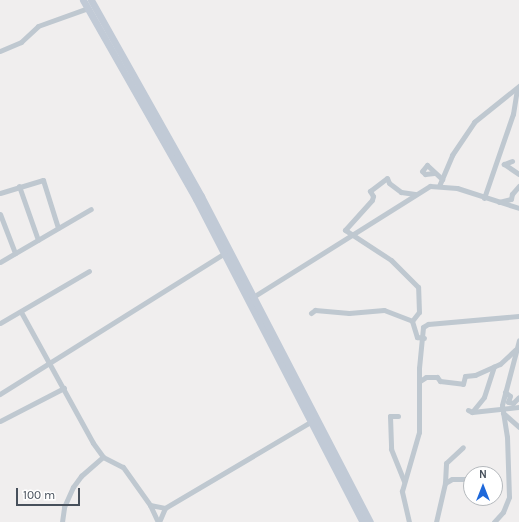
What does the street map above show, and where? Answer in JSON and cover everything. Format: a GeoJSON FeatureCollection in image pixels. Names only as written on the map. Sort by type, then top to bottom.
{"type":"FeatureCollection","features":[{"type":"Feature","properties":{"kind":"main road"},"geometry":{"type":"LineString","coordinates":[[83,0],[253,297],[363,522]]}},
{"type":"Feature","properties":{"kind":"main road"},"geometry":{"type":"LineString","coordinates":[[90,0],[370,522]]}},
{"type":"Feature","properties":{"kind":"street"},"geometry":{"type":"LineString","coordinates":[[0,51],[21,42],[38,26],[88,8]]}},
{"type":"Feature","properties":{"kind":"street"},"geometry":{"type":"LineString","coordinates":[[484,198],[516,105],[515,93],[519,86]]}},
{"type":"Feature","properties":{"kind":"street"},"geometry":{"type":"LineString","coordinates":[[439,186],[452,154],[474,122],[519,86]]}},
{"type":"Feature","properties":{"kind":"street"},"geometry":{"type":"LineString","coordinates":[[512,161],[504,164],[519,174]]}},
{"type":"Feature","properties":{"kind":"street"},"geometry":{"type":"LineString","coordinates":[[434,173],[442,179]]}},
{"type":"Feature","properties":{"kind":"street"},"geometry":{"type":"LineString","coordinates":[[352,234],[355,217],[372,200],[373,196],[370,191],[387,178],[389,183],[400,192],[415,194]]}},
{"type":"Feature","properties":{"kind":"street"},"geometry":{"type":"LineString","coordinates":[[0,193],[18,186],[43,180],[58,228]]}},
{"type":"Feature","properties":{"kind":"street"},"geometry":{"type":"LineString","coordinates":[[18,186],[38,240]]}},
{"type":"Feature","properties":{"kind":"street"},"geometry":{"type":"LineString","coordinates":[[253,297],[430,186],[457,188],[498,203],[519,208]]}},
{"type":"Feature","properties":{"kind":"street"},"geometry":{"type":"LineString","coordinates":[[498,203],[512,199],[512,194],[519,186]]}},
{"type":"Feature","properties":{"kind":"street"},"geometry":{"type":"LineString","coordinates":[[0,262],[91,209]]}},
{"type":"Feature","properties":{"kind":"street"},"geometry":{"type":"LineString","coordinates":[[0,214],[15,253]]}},
{"type":"Feature","properties":{"kind":"street"},"geometry":{"type":"LineString","coordinates":[[352,234],[391,260],[418,287],[419,312],[412,321]]}},
{"type":"Feature","properties":{"kind":"street"},"geometry":{"type":"LineString","coordinates":[[0,394],[226,252]]}},
{"type":"Feature","properties":{"kind":"street"},"geometry":{"type":"LineString","coordinates":[[0,323],[89,271]]}},
{"type":"Feature","properties":{"kind":"street"},"geometry":{"type":"LineString","coordinates":[[311,313],[315,310],[349,313],[384,310],[412,321]]}},
{"type":"Feature","properties":{"kind":"street"},"geometry":{"type":"LineString","coordinates":[[21,312],[103,457],[123,467],[150,505],[158,522]]}},
{"type":"Feature","properties":{"kind":"street"},"geometry":{"type":"LineString","coordinates":[[409,522],[402,496],[404,482],[419,432],[420,381],[424,338],[423,327],[428,324],[519,316]]}},
{"type":"Feature","properties":{"kind":"street"},"geometry":{"type":"LineString","coordinates":[[412,321],[417,337],[424,338]]}},
{"type":"Feature","properties":{"kind":"street"},"geometry":{"type":"LineString","coordinates":[[494,522],[503,512],[509,497],[507,437],[503,412],[505,392],[519,340]]}},
{"type":"Feature","properties":{"kind":"street"},"geometry":{"type":"LineString","coordinates":[[420,381],[426,377],[437,377],[440,381],[463,384],[465,376],[494,367],[517,352]]}},
{"type":"Feature","properties":{"kind":"street"},"geometry":{"type":"LineString","coordinates":[[494,367],[484,397],[470,411],[503,412],[519,407]]}},
{"type":"Feature","properties":{"kind":"street"},"geometry":{"type":"LineString","coordinates":[[0,421],[64,388]]}},
{"type":"Feature","properties":{"kind":"street"},"geometry":{"type":"LineString","coordinates":[[505,392],[510,396],[508,402],[513,403],[519,397]]}},
{"type":"Feature","properties":{"kind":"street"},"geometry":{"type":"LineString","coordinates":[[503,412],[519,427]]}},
{"type":"Feature","properties":{"kind":"street"},"geometry":{"type":"LineString","coordinates":[[398,416],[390,416],[391,449],[404,482]]}},
{"type":"Feature","properties":{"kind":"street"},"geometry":{"type":"LineString","coordinates":[[158,522],[165,508],[314,420]]}},
{"type":"Feature","properties":{"kind":"street"},"geometry":{"type":"LineString","coordinates":[[436,522],[445,483],[446,464],[463,447]]}},
{"type":"Feature","properties":{"kind":"street"},"geometry":{"type":"LineString","coordinates":[[62,522],[64,507],[73,487],[81,476],[103,457]]}},
{"type":"Feature","properties":{"kind":"street"},"geometry":{"type":"LineString","coordinates":[[445,483],[452,479],[463,479]]}},
{"type":"Feature","properties":{"kind":"street"},"geometry":{"type":"LineString","coordinates":[[150,505],[165,508]]}}]}
